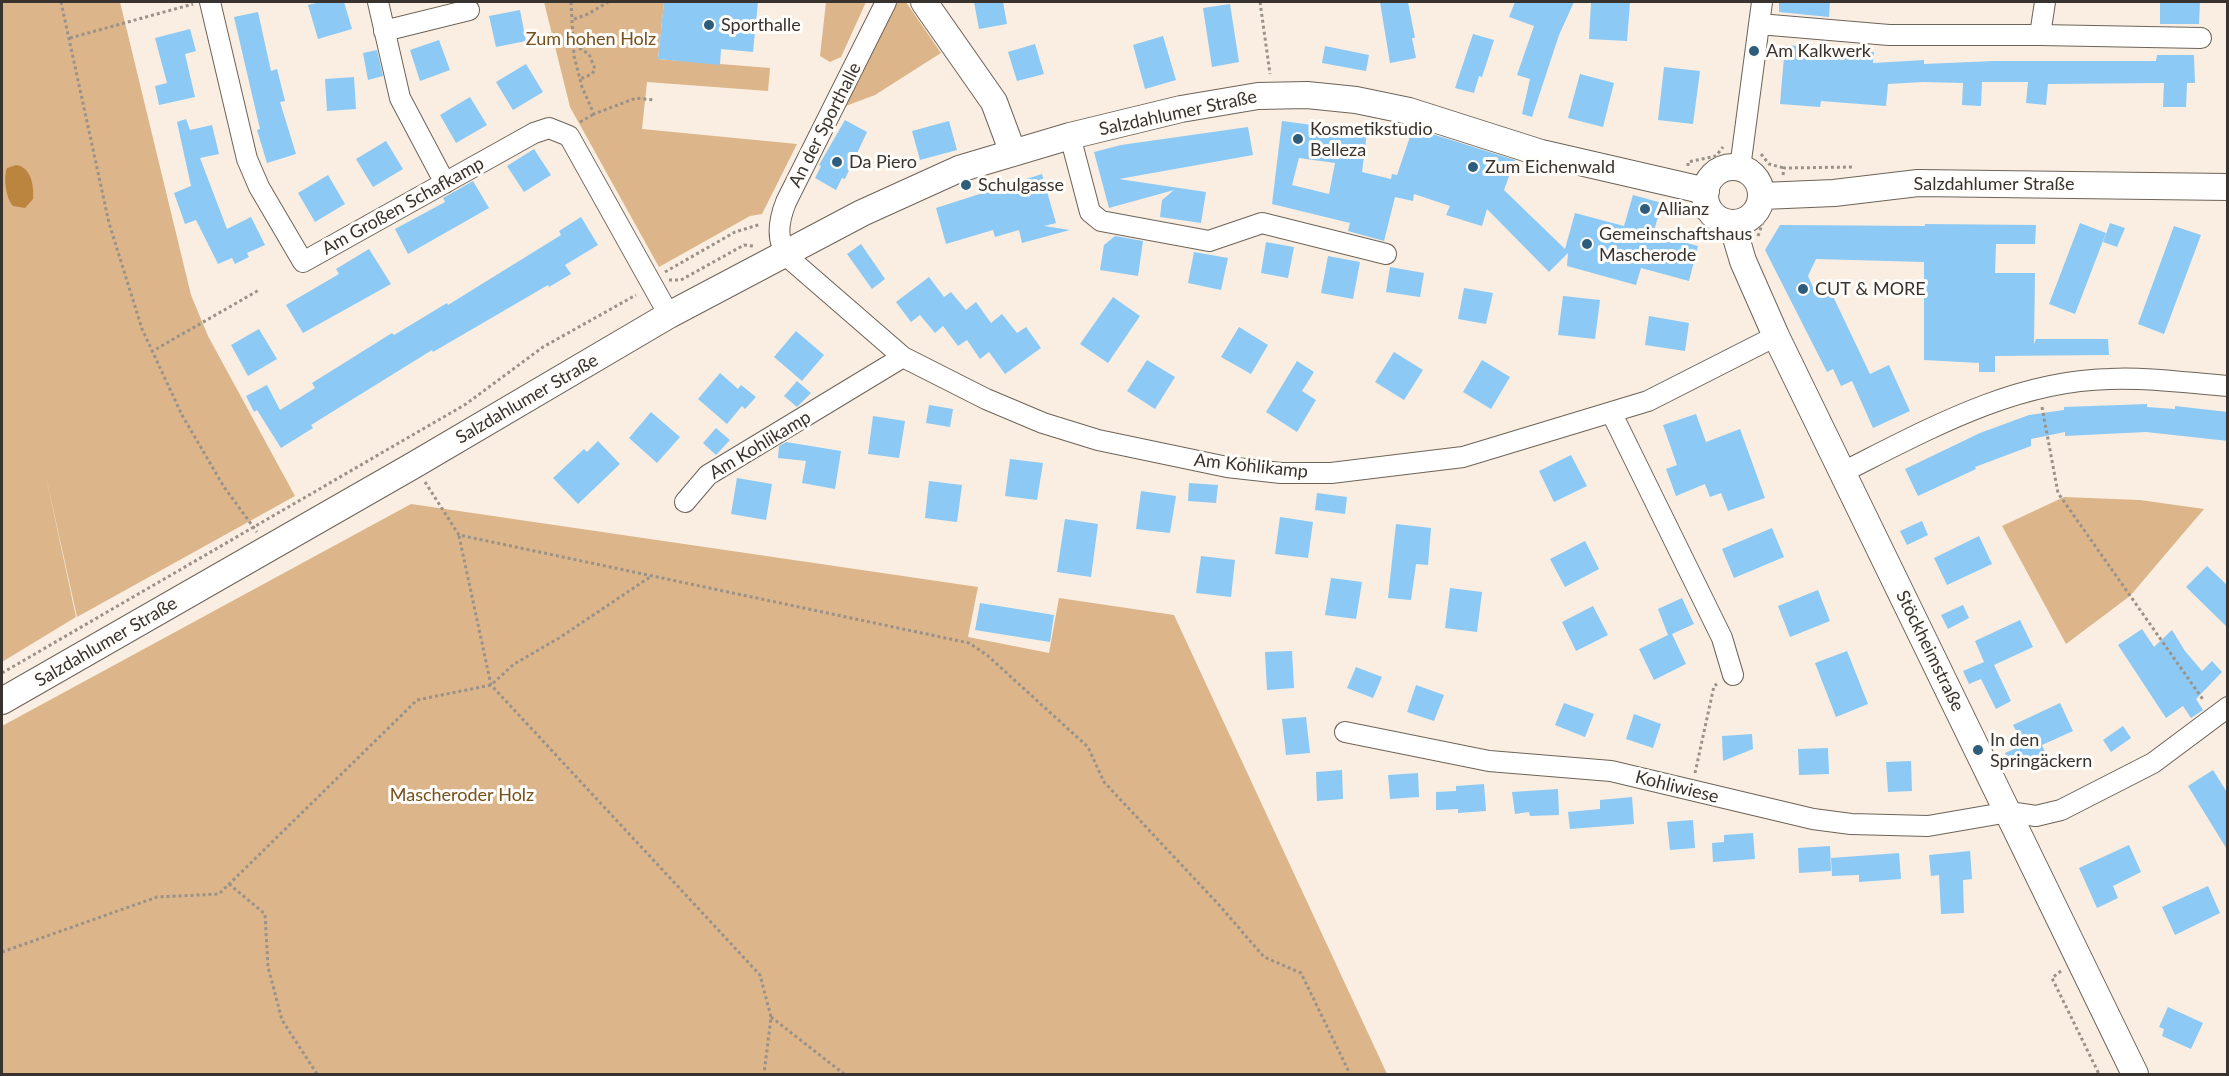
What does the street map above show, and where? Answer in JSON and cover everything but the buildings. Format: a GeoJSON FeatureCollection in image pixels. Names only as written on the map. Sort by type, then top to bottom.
{"type":"FeatureCollection","features":[{"type":"Feature","properties":{"kind":"main road"},"geometry":{"type":"LineString","coordinates":[[924,2],[994,102],[1013,153]]}},
{"type":"Feature","properties":{"kind":"main road","name":"Salzdahlumer Straße"},"geometry":{"type":"LineString","coordinates":[[2,701],[414,465],[669,315],[784,252],[936,178],[1013,153],[1070,136],[1192,107],[1258,96],[1307,95],[1375,103],[1409,111],[1569,160],[1706,191]]}},
{"type":"Feature","properties":{"kind":"main road"},"geometry":{"type":"LineString","coordinates":[[1732,167],[1740,168],[1753,175],[1762,196],[1756,213],[1741,223],[1732,224],[1714,217],[1709,209],[1706,191],[1708,183],[1718,172],[1732,167]]}},
{"type":"Feature","properties":{"kind":"main road","name":"Salzdahlumer Straße"},"geometry":{"type":"LineString","coordinates":[[1762,196],[1834,193],[1918,183],[2228,187]]}},
{"type":"Feature","properties":{"kind":"main road","name":"Stöckheimstraße"},"geometry":{"type":"LineString","coordinates":[[1732,224],[1743,261],[1776,336],[2135,1074]]}},
{"type":"Feature","properties":{"kind":"street","name":"Am Großen Schafkamp"},"geometry":{"type":"LineString","coordinates":[[210,2],[247,159],[258,187],[303,262],[534,133],[549,128],[560,130],[569,136],[669,315]]}},
{"type":"Feature","properties":{"kind":"street"},"geometry":{"type":"LineString","coordinates":[[378,2],[400,99],[445,183]]}},
{"type":"Feature","properties":{"kind":"street","name":"An der Sporthalle"},"geometry":{"type":"LineString","coordinates":[[779,223],[786,202],[886,2]]}},
{"type":"Feature","properties":{"kind":"street"},"geometry":{"type":"LineString","coordinates":[[1740,168],[1762,2]]}},
{"type":"Feature","properties":{"kind":"street"},"geometry":{"type":"LineString","coordinates":[[2040,36],[2044,2]]}},
{"type":"Feature","properties":{"kind":"street"},"geometry":{"type":"LineString","coordinates":[[384,32],[469,10]]}},
{"type":"Feature","properties":{"kind":"street"},"geometry":{"type":"LineString","coordinates":[[1759,24],[1889,35],[2201,38]]}},
{"type":"Feature","properties":{"kind":"street"},"geometry":{"type":"LineString","coordinates":[[1070,136],[1090,212],[1101,221],[1209,241],[1262,223],[1386,254]]}},
{"type":"Feature","properties":{"kind":"street"},"geometry":{"type":"LineString","coordinates":[[779,223],[780,241],[784,252]]}},
{"type":"Feature","properties":{"kind":"street","name":"Am Kohlikamp"},"geometry":{"type":"LineString","coordinates":[[784,252],[903,357],[986,399],[1042,423],[1098,440],[1227,467],[1281,473],[1331,472],[1463,457],[1648,401],[1776,336]]}},
{"type":"Feature","properties":{"kind":"street","name":"Am Kohlikamp"},"geometry":{"type":"LineString","coordinates":[[685,502],[708,475],[903,357]]}},
{"type":"Feature","properties":{"kind":"street"},"geometry":{"type":"LineString","coordinates":[[1843,472],[1981,407],[2038,388],[2110,378],[2228,386]]}},
{"type":"Feature","properties":{"kind":"street"},"geometry":{"type":"LineString","coordinates":[[1611,414],[1722,638],[1734,675]]}},
{"type":"Feature","properties":{"kind":"street"},"geometry":{"type":"LineString","coordinates":[[2009,812],[2036,816],[2061,810],[2153,763],[2222,712]]}},
{"type":"Feature","properties":{"kind":"street","name":"Kohliwiese"},"geometry":{"type":"LineString","coordinates":[[1345,732],[1489,761],[1611,771],[1778,812],[1851,824],[1928,826],[2009,812]]}},
{"type":"Feature","properties":{"kind":"path"},"geometry":{"type":"LineString","coordinates":[[62,2],[109,223],[126,284],[151,352],[182,415],[224,487],[268,549]]}},
{"type":"Feature","properties":{"kind":"path"},"geometry":{"type":"LineString","coordinates":[[69,38],[201,2]]}},
{"type":"Feature","properties":{"kind":"path"},"geometry":{"type":"LineString","coordinates":[[571,2],[574,19],[574,45],[580,80],[594,114],[636,98],[654,100]]}},
{"type":"Feature","properties":{"kind":"path"},"geometry":{"type":"LineString","coordinates":[[574,19],[608,2]]}},
{"type":"Feature","properties":{"kind":"path"},"geometry":{"type":"LineString","coordinates":[[1258,96],[1270,74],[1260,2]]}},
{"type":"Feature","properties":{"kind":"path"},"geometry":{"type":"LineString","coordinates":[[574,45],[589,54],[595,69],[587,78],[580,80]]}},
{"type":"Feature","properties":{"kind":"path"},"geometry":{"type":"LineString","coordinates":[[2,673],[466,404],[506,378],[543,347],[652,286],[664,273],[750,225],[779,223]]}},
{"type":"Feature","properties":{"kind":"path"},"geometry":{"type":"LineString","coordinates":[[151,352],[259,290]]}},
{"type":"Feature","properties":{"kind":"path"},"geometry":{"type":"LineString","coordinates":[[2038,388],[2058,493],[2222,712]]}},
{"type":"Feature","properties":{"kind":"path"},"geometry":{"type":"LineString","coordinates":[[414,465],[459,536],[491,685],[760,975],[771,1017],[764,1074]]}},
{"type":"Feature","properties":{"kind":"path"},"geometry":{"type":"LineString","coordinates":[[459,536],[969,643],[987,655],[1088,747],[1104,782],[1220,906],[1264,957],[1300,973],[1350,1074]]}},
{"type":"Feature","properties":{"kind":"path"},"geometry":{"type":"LineString","coordinates":[[2,952],[157,897],[219,894],[417,700],[491,685],[514,664],[560,638],[651,576]]}},
{"type":"Feature","properties":{"kind":"path"},"geometry":{"type":"LineString","coordinates":[[1691,789],[1714,686],[1734,675]]}},
{"type":"Feature","properties":{"kind":"path"},"geometry":{"type":"LineString","coordinates":[[229,884],[265,914],[268,968],[282,1020],[317,1074]]}},
{"type":"Feature","properties":{"kind":"path"},"geometry":{"type":"LineString","coordinates":[[2079,958],[2052,978],[2099,1074]]}},
{"type":"Feature","properties":{"kind":"path"},"geometry":{"type":"LineString","coordinates":[[771,1017],[844,1074]]}},
{"type":"Feature","properties":{"kind":"green space"},"geometry":{"type":"Polygon","coordinates":[[[2,2],[120,2],[191,295],[208,336],[295,496],[77,617],[45,472],[76,617],[2,662],[2,2]]]}},
{"type":"Feature","properties":{"kind":"green space","name":"Zum hohen Holz"},"geometry":{"type":"Polygon","coordinates":[[[544,2],[664,2],[658,59],[770,68],[768,91],[647,82],[642,129],[797,144],[762,214],[750,216],[659,267],[570,107],[544,2]]]}},
{"type":"Feature","properties":{"kind":"green space"},"geometry":{"type":"Polygon","coordinates":[[[826,2],[866,2],[841,57],[830,62],[820,56],[826,2]]]}},
{"type":"Feature","properties":{"kind":"green space"},"geometry":{"type":"Polygon","coordinates":[[[895,2],[906,2],[941,53],[875,95],[843,107],[895,2]]]}},
{"type":"Feature","properties":{"kind":"green space"},"geometry":{"type":"Polygon","coordinates":[[[2064,497],[2140,500],[2204,509],[2130,596],[2066,644],[2002,526],[2064,497]]]}},
{"type":"Feature","properties":{"kind":"green space","name":"Mascheroder Holz"},"geometry":{"type":"Polygon","coordinates":[[[411,504],[978,587],[968,637],[1049,653],[1059,598],[1174,615],[1387,1074],[2,1074],[2,726],[411,504]]]}},
{"type":"Feature","properties":{"kind":"shaded area"},"geometry":{"type":"Polygon","coordinates":[[[16,165],[25,169],[31,178],[33,199],[25,208],[13,206],[7,193],[5,177],[7,168],[16,165]]]}},
{"type":"Feature","properties":{"kind":"place","name":"Sporthalle"},"geometry":{"type":"Point","coordinates":[709,25]}},
{"type":"Feature","properties":{"kind":"place","name":"Am Kalkwerk"},"geometry":{"type":"Point","coordinates":[1754,51]}},
{"type":"Feature","properties":{"kind":"place","name":"Kosmetikstudio Belleza"},"geometry":{"type":"Point","coordinates":[1298,139]}},
{"type":"Feature","properties":{"kind":"place","name":"Da Piero"},"geometry":{"type":"Point","coordinates":[837,162]}},
{"type":"Feature","properties":{"kind":"place","name":"Zum Eichenwald"},"geometry":{"type":"Point","coordinates":[1473,167]}},
{"type":"Feature","properties":{"kind":"place","name":"Schulgasse"},"geometry":{"type":"Point","coordinates":[966,185]}},
{"type":"Feature","properties":{"kind":"place","name":"Allianz"},"geometry":{"type":"Point","coordinates":[1645,209]}},
{"type":"Feature","properties":{"kind":"place","name":"Gemeinschaftshaus Mascherode"},"geometry":{"type":"Point","coordinates":[1587,244]}},
{"type":"Feature","properties":{"kind":"place","name":"CUT & MORE"},"geometry":{"type":"Point","coordinates":[1803,289]}},
{"type":"Feature","properties":{"kind":"place","name":"In den Springäckern"},"geometry":{"type":"Point","coordinates":[1978,750]}}]}
